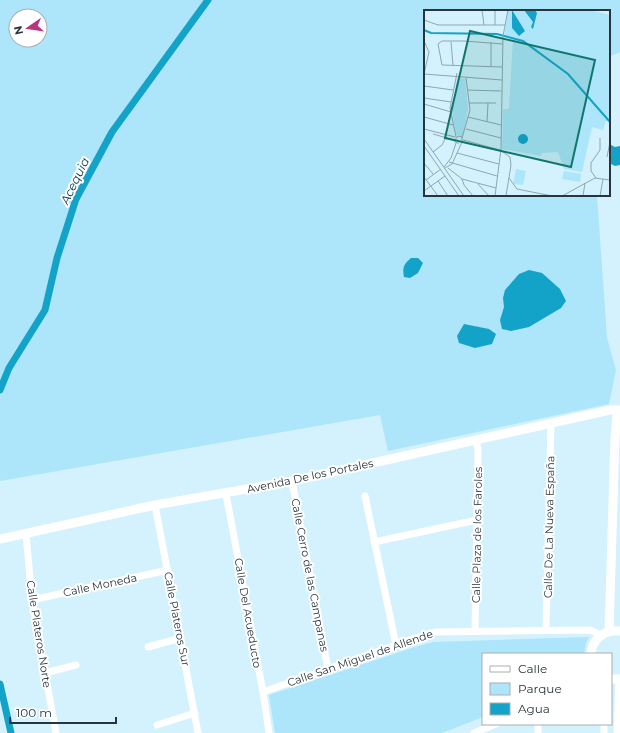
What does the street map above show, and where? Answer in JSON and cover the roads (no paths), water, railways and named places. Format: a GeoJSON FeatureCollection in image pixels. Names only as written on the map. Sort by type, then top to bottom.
{"type":"FeatureCollection","features":[{"type":"Feature","properties":{"kind":"street","name":"Avenida De los Portales"},"geometry":{"type":"LineString","coordinates":[[0,539],[155,505],[226,494],[292,481],[610,410],[620,411]]}},
{"type":"Feature","properties":{"kind":"street"},"geometry":{"type":"LineString","coordinates":[[605,633],[615,436],[617,415],[620,411]]}},
{"type":"Feature","properties":{"kind":"street","name":"Calle De La Nueva España"},"geometry":{"type":"LineString","coordinates":[[546,630],[551,424]]}},
{"type":"Feature","properties":{"kind":"street","name":"Calle Plaza de los Faroles"},"geometry":{"type":"LineString","coordinates":[[475,631],[478,450],[476,439]]}},
{"type":"Feature","properties":{"kind":"street","name":"Calle Cerro de las Campanas"},"geometry":{"type":"LineString","coordinates":[[292,481],[328,669]]}},
{"type":"Feature","properties":{"kind":"street","name":"Calle Del Acueducto"},"geometry":{"type":"LineString","coordinates":[[226,494],[263,692],[269,733]]}},
{"type":"Feature","properties":{"kind":"street"},"geometry":{"type":"LineString","coordinates":[[365,496],[396,645]]}},
{"type":"Feature","properties":{"kind":"street","name":"Calle Plateros Sur"},"geometry":{"type":"LineString","coordinates":[[155,505],[198,733]]}},
{"type":"Feature","properties":{"kind":"street"},"geometry":{"type":"LineString","coordinates":[[374,542],[477,520]]}},
{"type":"Feature","properties":{"kind":"street","name":"Calle Plateros Norte"},"geometry":{"type":"LineString","coordinates":[[26,534],[32,600],[56,733]]}},
{"type":"Feature","properties":{"kind":"street","name":"Calle Moneda"},"geometry":{"type":"LineString","coordinates":[[32,600],[168,570]]}},
{"type":"Feature","properties":{"kind":"street","name":"Calle San Miguel de Allende"},"geometry":{"type":"LineString","coordinates":[[263,692],[435,632],[590,630],[605,633]]}},
{"type":"Feature","properties":{"kind":"street"},"geometry":{"type":"LineString","coordinates":[[591,653],[593,645],[605,633],[620,631]]}},
{"type":"Feature","properties":{"kind":"street"},"geometry":{"type":"LineString","coordinates":[[148,647],[181,638]]}},
{"type":"Feature","properties":{"kind":"street"},"geometry":{"type":"LineString","coordinates":[[45,673],[76,665]]}},
{"type":"Feature","properties":{"kind":"street"},"geometry":{"type":"LineString","coordinates":[[617,679],[618,730]]}},
{"type":"Feature","properties":{"kind":"street"},"geometry":{"type":"LineString","coordinates":[[157,725],[195,712]]}},
{"type":"Feature","properties":{"kind":"street"},"geometry":{"type":"LineString","coordinates":[[474,733],[494,725]]}},
{"type":"Feature","properties":{"kind":"water"},"geometry":{"type":"Polygon","coordinates":[[[610,145],[615,147],[620,146],[620,165],[615,166],[610,164],[610,145]]]}},
{"type":"Feature","properties":{"kind":"water"},"geometry":{"type":"Polygon","coordinates":[[[411,258],[418,258],[423,263],[418,273],[410,278],[404,277],[404,266],[411,258]]]}},
{"type":"Feature","properties":{"kind":"water"},"geometry":{"type":"Polygon","coordinates":[[[529,270],[542,273],[560,289],[566,301],[561,308],[529,327],[511,331],[502,329],[500,320],[504,307],[503,298],[505,290],[519,274],[529,270]]]}},
{"type":"Feature","properties":{"kind":"water"},"geometry":{"type":"Polygon","coordinates":[[[464,324],[489,329],[496,334],[492,344],[475,348],[459,343],[457,336],[464,324]]]}},
{"type":"Feature","properties":{"kind":"waterway","name":"Acequia"},"geometry":{"type":"LineString","coordinates":[[0,390],[9,368],[45,310],[57,258],[76,199],[112,132],[208,0]]}},
{"type":"Feature","properties":{"kind":"waterway"},"geometry":{"type":"LineString","coordinates":[[0,684],[11,733]]}}]}
